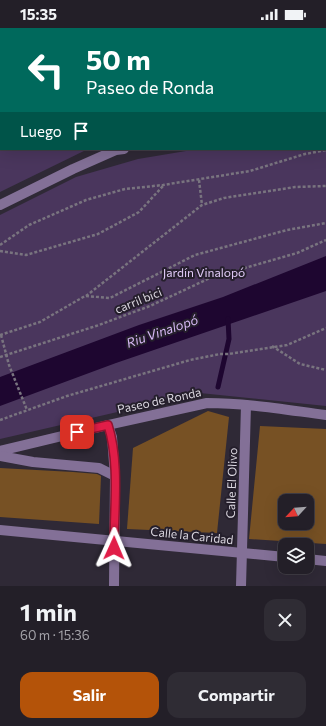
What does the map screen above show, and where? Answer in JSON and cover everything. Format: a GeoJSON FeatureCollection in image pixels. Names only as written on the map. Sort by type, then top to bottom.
{"type":"FeatureCollection","features":[{"type":"Feature","properties":{"kind":"street"},"geometry":{"type":"LineString","coordinates":[[0,205],[73,169],[117,150]]}},
{"type":"Feature","properties":{"kind":"street","name":"Paseo de Ronda"},"geometry":{"type":"LineString","coordinates":[[0,451],[207,403],[246,405],[326,414]]}},
{"type":"Feature","properties":{"kind":"street","name":"Calle El Olivo"},"geometry":{"type":"LineString","coordinates":[[241,586],[246,405]]}},
{"type":"Feature","properties":{"kind":"street"},"geometry":{"type":"LineString","coordinates":[[108,425],[112,437],[115,476],[114,586]]}},
{"type":"Feature","properties":{"kind":"street"},"geometry":{"type":"LineString","coordinates":[[0,456],[33,462],[99,468],[115,476]]}},
{"type":"Feature","properties":{"kind":"street","name":"Calle la Caridad"},"geometry":{"type":"LineString","coordinates":[[0,530],[278,556]]}},
{"type":"Feature","properties":{"kind":"street"},"geometry":{"type":"LineString","coordinates":[[314,560],[326,561]]}},
{"type":"Feature","properties":{"kind":"path"},"geometry":{"type":"LineString","coordinates":[[0,245],[29,225],[86,200],[125,189],[199,180],[250,171],[305,154],[326,150]]}},
{"type":"Feature","properties":{"kind":"path"},"geometry":{"type":"LineString","coordinates":[[199,180],[202,205]]}},
{"type":"Feature","properties":{"kind":"path"},"geometry":{"type":"LineString","coordinates":[[0,251],[26,255],[98,234],[139,212],[163,185]]}},
{"type":"Feature","properties":{"kind":"path"},"geometry":{"type":"LineString","coordinates":[[27,410],[9,365],[0,335],[40,322],[85,296],[202,205],[224,198],[296,187],[326,186]]}},
{"type":"Feature","properties":{"kind":"path"},"geometry":{"type":"LineString","coordinates":[[85,296],[110,298],[195,255],[287,230],[326,223]]}},
{"type":"Feature","properties":{"kind":"path","name":"carril bici"},"geometry":{"type":"LineString","coordinates":[[0,357],[99,325],[150,306],[210,278],[297,253],[326,240]]}},
{"type":"Feature","properties":{"kind":"path"},"geometry":{"type":"LineString","coordinates":[[0,420],[67,396],[190,360],[220,354],[287,345],[326,328]]}},
{"type":"Feature","properties":{"kind":"path"},"geometry":{"type":"LineString","coordinates":[[272,346],[300,364],[326,370]]}},
{"type":"Feature","properties":{"kind":"green space"},"geometry":{"type":"Polygon","coordinates":[[[0,150],[86,150],[0,192],[0,150]]]}},
{"type":"Feature","properties":{"kind":"green space","name":"Jardín Vinalopó"},"geometry":{"type":"Polygon","coordinates":[[[192,150],[326,150],[326,406],[200,393],[0,439],[0,215],[76,177],[138,159],[192,150]]]}},
{"type":"Feature","properties":{"kind":"water","name":"Riu Vinalopó"},"geometry":{"type":"Polygon","coordinates":[[[326,256],[326,291],[116,363],[0,406],[0,377],[139,325],[223,297],[326,256]]]}},
{"type":"Feature","properties":{"kind":"building"},"geometry":{"type":"Polygon","coordinates":[[[208,411],[229,417],[217,533],[127,529],[133,448],[208,411]]]}},
{"type":"Feature","properties":{"kind":"building"},"geometry":{"type":"Polygon","coordinates":[[[260,426],[326,429],[326,544],[314,543],[314,538],[278,538],[278,541],[249,539],[260,426]]]}},
{"type":"Feature","properties":{"kind":"building"},"geometry":{"type":"Polygon","coordinates":[[[0,468],[73,472],[97,474],[101,476],[99,524],[0,517],[0,468]]]}},
{"type":"Feature","properties":{"kind":"waterway"},"geometry":{"type":"LineString","coordinates":[[218,387],[229,339],[228,319]]}},
{"type":"Feature","properties":{"kind":"route"},"geometry":{"type":"LineString","coordinates":[[77,432],[108,425],[112,437],[115,476],[114,548]]}}]}
